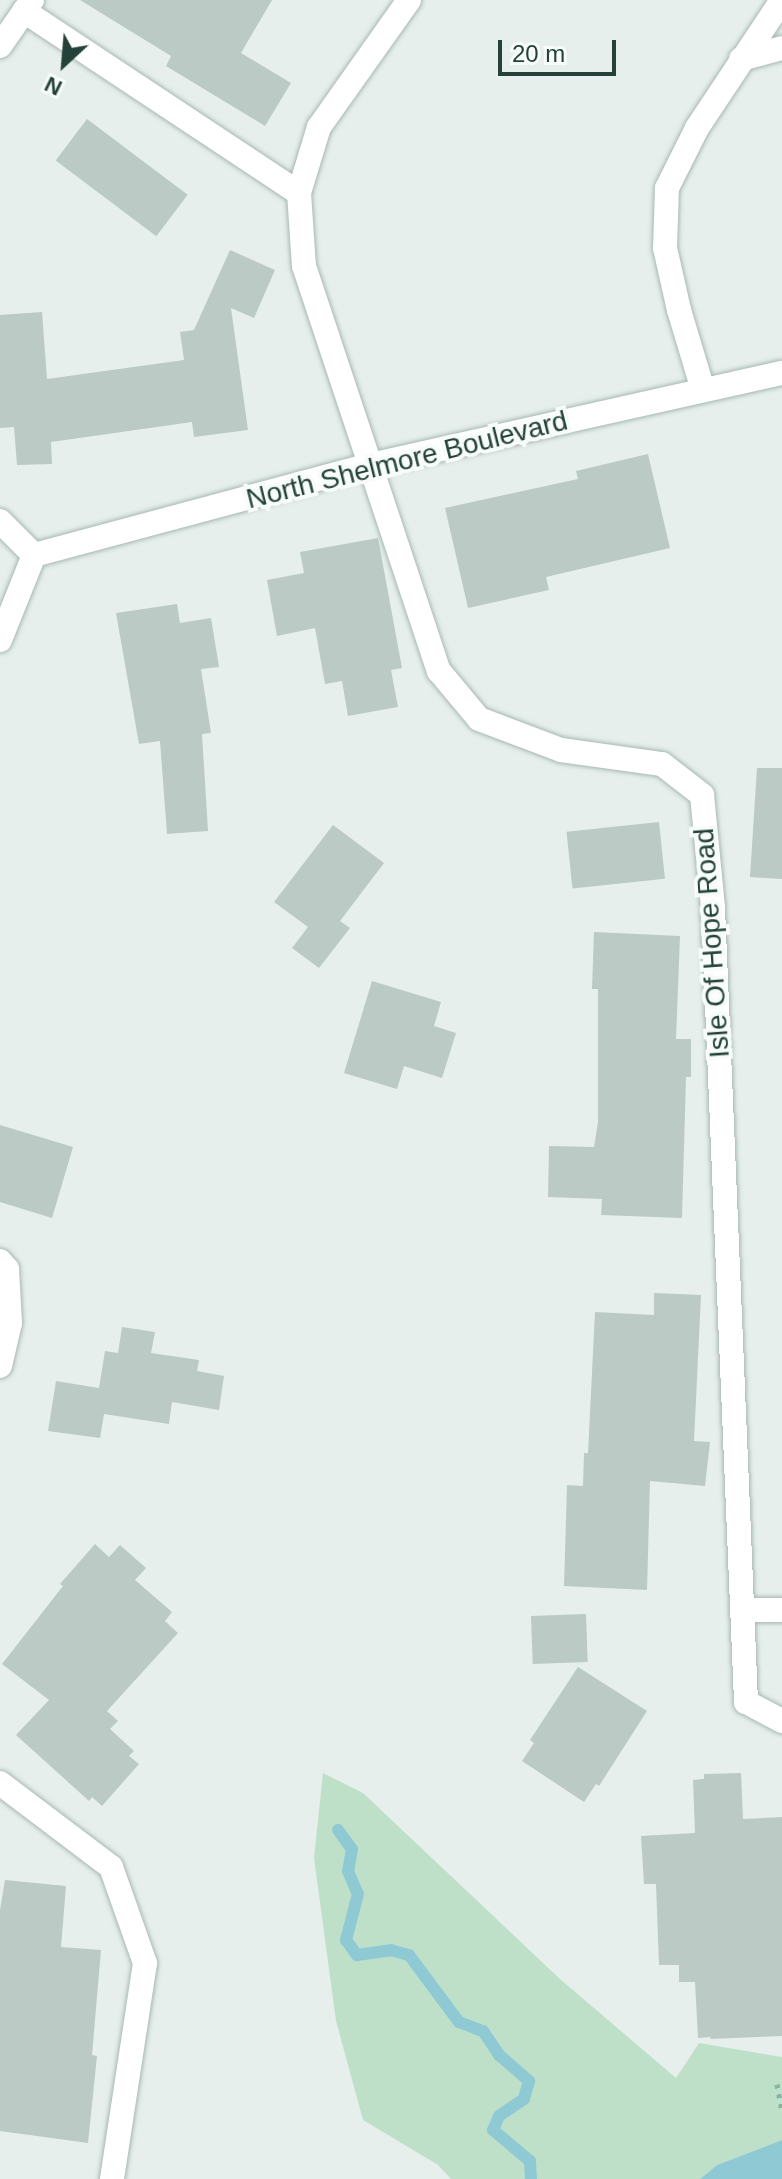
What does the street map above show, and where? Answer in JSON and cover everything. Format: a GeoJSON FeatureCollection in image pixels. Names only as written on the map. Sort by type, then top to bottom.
{"type":"FeatureCollection","features":[{"type":"Feature","properties":{"kind":"street"},"geometry":{"type":"LineString","coordinates":[[0,46],[28,6],[299,193],[319,127],[409,0]]}},
{"type":"Feature","properties":{"kind":"street"},"geometry":{"type":"LineString","coordinates":[[703,390],[679,310],[665,248],[664,214],[675,167],[741,59],[782,0]]}},
{"type":"Feature","properties":{"kind":"street"},"geometry":{"type":"LineString","coordinates":[[741,59],[782,48]]}},
{"type":"Feature","properties":{"kind":"street","name":"Isle Of Hope Road"},"geometry":{"type":"LineString","coordinates":[[299,193],[304,266],[439,671],[479,719],[561,750],[662,764],[702,795],[713,908],[746,1702],[782,1721]]}},
{"type":"Feature","properties":{"kind":"street","name":"North Shelmore Boulevard"},"geometry":{"type":"LineString","coordinates":[[34,555],[370,465],[782,373]]}},
{"type":"Feature","properties":{"kind":"street"},"geometry":{"type":"LineString","coordinates":[[0,521],[34,555],[0,640]]}},
{"type":"Feature","properties":{"kind":"street"},"geometry":{"type":"LineString","coordinates":[[0,1261],[7,1269],[10,1323],[0,1366]]}},
{"type":"Feature","properties":{"kind":"street"},"geometry":{"type":"LineString","coordinates":[[742,1610],[782,1610]]}},
{"type":"Feature","properties":{"kind":"street"},"geometry":{"type":"LineString","coordinates":[[0,1783],[111,1867],[145,1963],[112,2179]]}},
{"type":"Feature","properties":{"kind":"path"},"geometry":{"type":"LineString","coordinates":[[777,2084],[782,2113]]}},
{"type":"Feature","properties":{"kind":"green space"},"geometry":{"type":"Polygon","coordinates":[[[323,1773],[363,1793],[560,1979],[676,2078],[699,2043],[782,2057],[782,2140],[717,2165],[700,2179],[451,2179],[438,2165],[363,2120],[336,2021],[314,1858],[323,1773]]]}},
{"type":"Feature","properties":{"kind":"water"},"geometry":{"type":"Polygon","coordinates":[[[782,2140],[782,2179],[700,2179],[717,2165],[782,2140]]]}},
{"type":"Feature","properties":{"kind":"building"},"geometry":{"type":"Polygon","coordinates":[[[80,0],[272,0],[241,53],[291,83],[265,126],[166,66],[171,56],[80,0]]]}},
{"type":"Feature","properties":{"kind":"building"},"geometry":{"type":"Polygon","coordinates":[[[87,119],[188,195],[156,236],[56,161],[87,119]]]}},
{"type":"Feature","properties":{"kind":"building"},"geometry":{"type":"Polygon","coordinates":[[[230,250],[275,270],[254,318],[231,308],[248,430],[194,437],[192,422],[51,442],[52,464],[17,465],[14,427],[0,428],[0,315],[42,312],[47,379],[184,360],[180,332],[194,330],[230,250]]]}},
{"type":"Feature","properties":{"kind":"building"},"geometry":{"type":"Polygon","coordinates":[[[648,454],[670,548],[546,577],[549,590],[468,608],[445,508],[578,479],[576,471],[648,454]]]}},
{"type":"Feature","properties":{"kind":"building"},"geometry":{"type":"Polygon","coordinates":[[[378,538],[402,668],[391,670],[398,707],[348,716],[342,681],[325,684],[315,628],[277,636],[267,580],[304,573],[300,552],[378,538]]]}},
{"type":"Feature","properties":{"kind":"building"},"geometry":{"type":"Polygon","coordinates":[[[177,604],[180,623],[211,618],[219,667],[201,669],[211,733],[202,734],[208,831],[167,834],[160,741],[139,744],[116,613],[177,604]]]}},
{"type":"Feature","properties":{"kind":"building"},"geometry":{"type":"Polygon","coordinates":[[[757,768],[782,768],[782,879],[750,877],[757,768]]]}},
{"type":"Feature","properties":{"kind":"building"},"geometry":{"type":"Polygon","coordinates":[[[659,822],[665,879],[572,888],[567,832],[659,822]]]}},
{"type":"Feature","properties":{"kind":"building"},"geometry":{"type":"Polygon","coordinates":[[[333,825],[384,863],[340,921],[350,928],[319,968],[292,948],[308,927],[274,902],[333,825]]]}},
{"type":"Feature","properties":{"kind":"building"},"geometry":{"type":"Polygon","coordinates":[[[594,932],[680,936],[676,1039],[691,1039],[691,1077],[686,1077],[682,1218],[601,1215],[602,1199],[548,1197],[549,1146],[594,1147],[598,1122],[598,989],[592,989],[594,932]]]}},
{"type":"Feature","properties":{"kind":"building"},"geometry":{"type":"Polygon","coordinates":[[[372,981],[441,1002],[434,1026],[456,1033],[442,1078],[404,1066],[397,1089],[344,1073],[372,981]]]}},
{"type":"Feature","properties":{"kind":"building"},"geometry":{"type":"Polygon","coordinates":[[[0,1125],[73,1147],[52,1218],[0,1202],[0,1125]]]}},
{"type":"Feature","properties":{"kind":"building"},"geometry":{"type":"Polygon","coordinates":[[[654,1293],[701,1295],[694,1441],[710,1442],[705,1486],[650,1481],[647,1590],[564,1586],[567,1485],[583,1486],[584,1453],[588,1453],[595,1312],[654,1315],[654,1293]]]}},
{"type":"Feature","properties":{"kind":"building"},"geometry":{"type":"Polygon","coordinates":[[[122,1327],[155,1332],[151,1353],[199,1360],[197,1371],[224,1376],[219,1410],[172,1402],[169,1424],[104,1414],[100,1438],[48,1431],[56,1381],[99,1388],[105,1351],[118,1353],[122,1327]]]}},
{"type":"Feature","properties":{"kind":"building"},"geometry":{"type":"Polygon","coordinates":[[[95,1544],[109,1557],[120,1545],[146,1568],[135,1580],[172,1612],[165,1621],[178,1633],[107,1711],[118,1721],[110,1729],[134,1751],[129,1756],[139,1764],[102,1806],[92,1797],[89,1801],[16,1735],[49,1700],[2,1664],[63,1586],[60,1584],[95,1544]]]}},
{"type":"Feature","properties":{"kind":"building"},"geometry":{"type":"Polygon","coordinates":[[[586,1614],[588,1662],[533,1664],[531,1616],[586,1614]]]}},
{"type":"Feature","properties":{"kind":"building"},"geometry":{"type":"Polygon","coordinates":[[[578,1667],[647,1711],[599,1786],[596,1784],[584,1802],[522,1761],[534,1743],[530,1740],[578,1667]]]}},
{"type":"Feature","properties":{"kind":"building"},"geometry":{"type":"Polygon","coordinates":[[[741,1773],[743,1819],[782,1817],[782,2036],[698,2038],[695,1982],[679,1982],[679,1965],[659,1965],[656,1884],[644,1884],[641,1836],[695,1833],[693,1780],[704,1779],[704,1774],[741,1773]]]}},
{"type":"Feature","properties":{"kind":"building"},"geometry":{"type":"Polygon","coordinates":[[[5,1880],[66,1886],[61,1947],[101,1950],[92,2055],[97,2056],[88,2143],[0,2131],[0,1910],[5,1880]]]}},
{"type":"Feature","properties":{"kind":"waterway"},"geometry":{"type":"LineString","coordinates":[[338,1830],[352,1849],[348,1871],[358,1894],[346,1940],[357,1955],[391,1950],[409,1955],[459,2022],[483,2031],[499,2055],[529,2081],[524,2099],[499,2116],[493,2130],[530,2161],[531,2179]]}}]}
